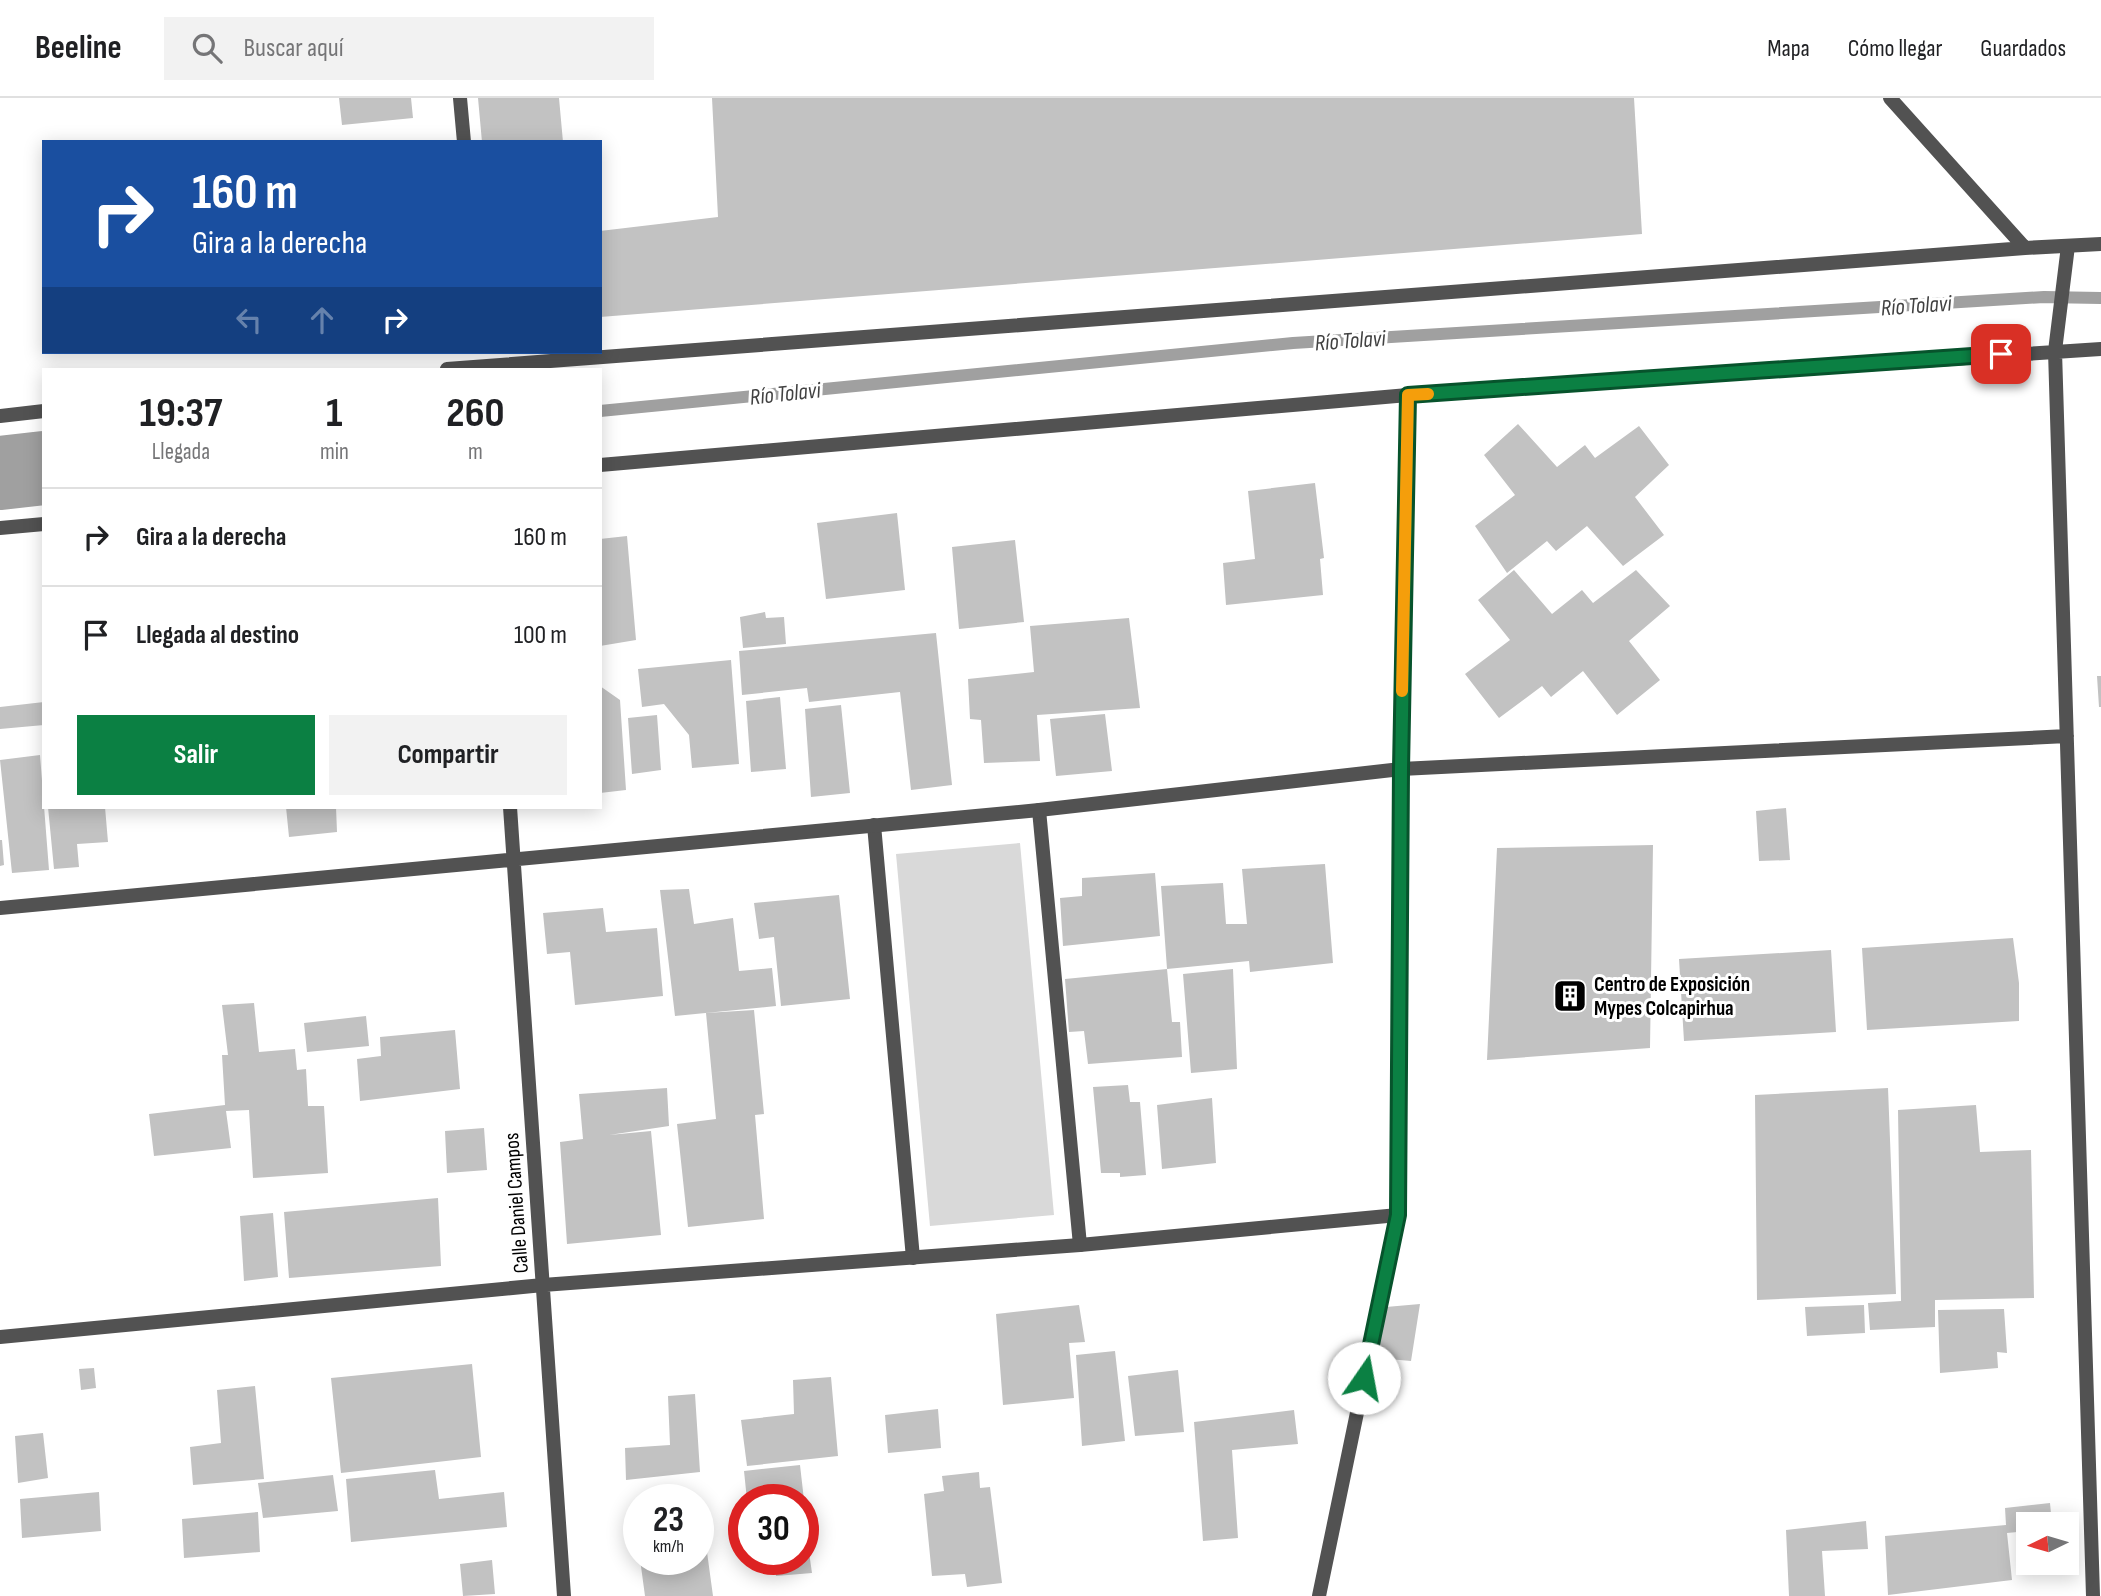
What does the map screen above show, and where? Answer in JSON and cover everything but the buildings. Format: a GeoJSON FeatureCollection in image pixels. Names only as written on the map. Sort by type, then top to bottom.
{"type":"FeatureCollection","features":[{"type":"Feature","properties":{"kind":"street"},"geometry":{"type":"LineString","coordinates":[[460,98],[464,140]]}},
{"type":"Feature","properties":{"kind":"street"},"geometry":{"type":"LineString","coordinates":[[1890,98],[2025,248]]}},
{"type":"Feature","properties":{"kind":"street"},"geometry":{"type":"LineString","coordinates":[[602,353],[2101,244]]}},
{"type":"Feature","properties":{"kind":"street"},"geometry":{"type":"LineString","coordinates":[[2068,246],[2055,351],[2093,1596]]}},
{"type":"Feature","properties":{"kind":"street"},"geometry":{"type":"LineString","coordinates":[[602,465],[1408,395],[2101,349]]}},
{"type":"Feature","properties":{"kind":"street"},"geometry":{"type":"LineString","coordinates":[[453,368],[487,362],[595,354]]}},
{"type":"Feature","properties":{"kind":"street"},"geometry":{"type":"LineString","coordinates":[[1318,1596],[1398,1215],[1401,769],[1408,395]]}},
{"type":"Feature","properties":{"kind":"street"},"geometry":{"type":"LineString","coordinates":[[0,415],[42,411]]}},
{"type":"Feature","properties":{"kind":"street"},"geometry":{"type":"LineString","coordinates":[[0,528],[42,524]]}},
{"type":"Feature","properties":{"kind":"street"},"geometry":{"type":"LineString","coordinates":[[0,908],[1039,810],[1401,769],[2067,736]]}},
{"type":"Feature","properties":{"kind":"street","name":"Calle Daniel Campos"},"geometry":{"type":"LineString","coordinates":[[510,809],[564,1596]]}},
{"type":"Feature","properties":{"kind":"street"},"geometry":{"type":"LineString","coordinates":[[1039,810],[1080,1245]]}},
{"type":"Feature","properties":{"kind":"street"},"geometry":{"type":"LineString","coordinates":[[874,825],[914,1258]]}},
{"type":"Feature","properties":{"kind":"street"},"geometry":{"type":"LineString","coordinates":[[0,1337],[543,1285],[1080,1245],[1398,1215]]}},
{"type":"Feature","properties":{"kind":"shaded area"},"geometry":{"type":"Polygon","coordinates":[[[1020,843],[1054,1215],[930,1226],[896,854],[1020,843]]]}},
{"type":"Feature","properties":{"kind":"waterway","name":"Río Tolavi"},"geometry":{"type":"LineString","coordinates":[[602,411],[1293,343],[2044,297],[2101,298]]}},
{"type":"Feature","properties":{"kind":"waterway","name":"Río Tolavi"},"geometry":{"type":"LineString","coordinates":[[0,473],[42,468]]}},
{"type":"Feature","properties":{"kind":"slow traffic"},"geometry":{"type":"LineString","coordinates":[[1402,691],[1408,395],[1428,394]]}},
{"type":"Feature","properties":{"kind":"place","name":"Centro de Exposición Mypes Colcapirhua"},"geometry":{"type":"Point","coordinates":[1570,996]}},
{"type":"Feature","properties":{"kind":"route"},"geometry":{"type":"LineString","coordinates":[[1364,1378],[1398,1215],[1401,769],[1408,395],[2001,354]]}}]}
